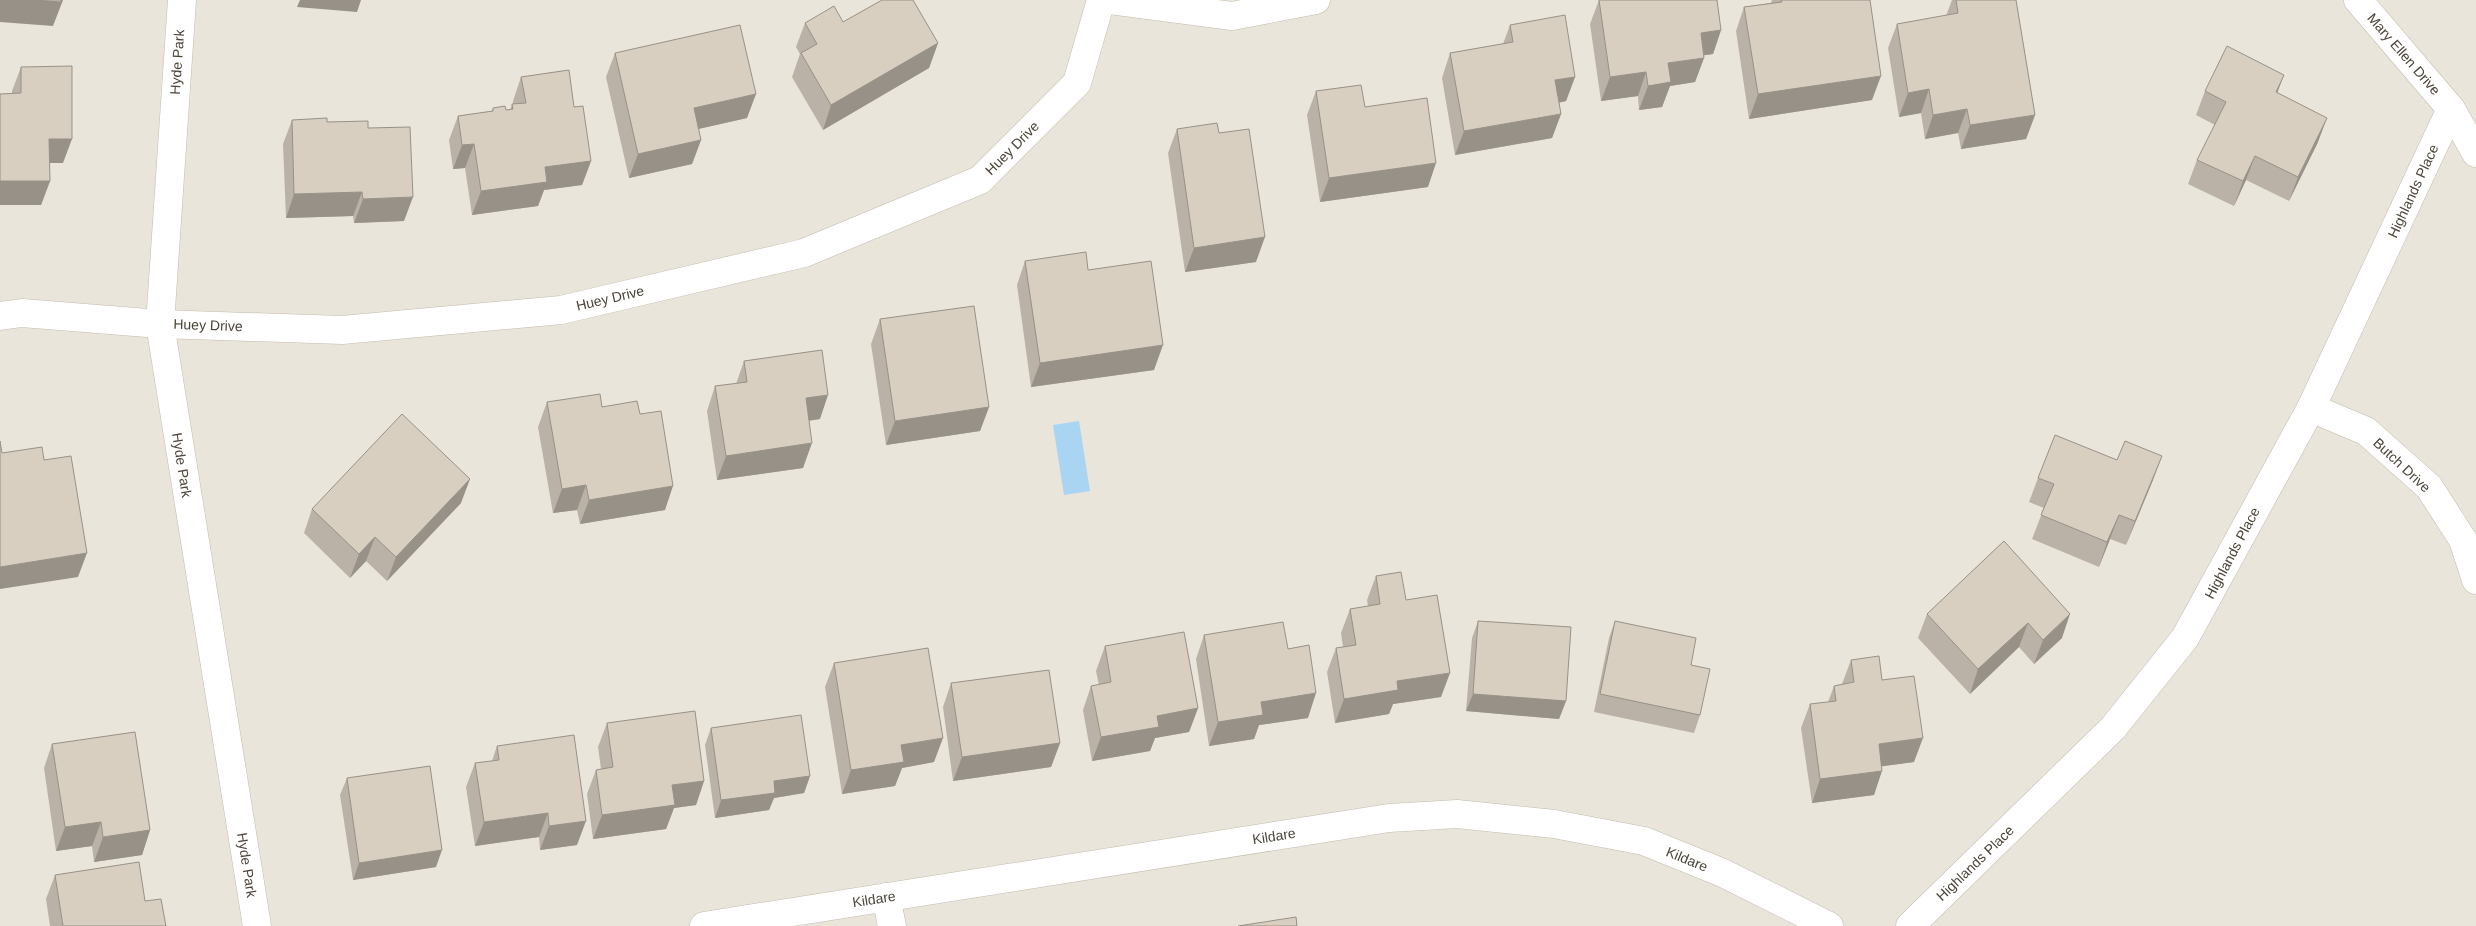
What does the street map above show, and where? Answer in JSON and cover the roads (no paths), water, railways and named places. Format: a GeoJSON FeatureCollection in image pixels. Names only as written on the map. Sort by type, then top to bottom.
{"type":"FeatureCollection","features":[{"type":"Feature","properties":{"kind":"street","name":"Hyde Park"},"geometry":{"type":"LineString","coordinates":[[182,0],[160,324],[257,926]]}},
{"type":"Feature","properties":{"kind":"street","name":"Huey Drive"},"geometry":{"type":"LineString","coordinates":[[0,316],[22,313],[160,324],[342,330],[561,310],[804,253],[980,180],[1077,83],[1101,0]]}},
{"type":"Feature","properties":{"kind":"street"},"geometry":{"type":"LineString","coordinates":[[1110,0],[1232,16],[1316,0]]}},
{"type":"Feature","properties":{"kind":"street","name":"Mary Ellen Drive"},"geometry":{"type":"LineString","coordinates":[[2358,0],[2464,110],[2476,153]]}},
{"type":"Feature","properties":{"kind":"street","name":"Highlands Place"},"geometry":{"type":"LineString","coordinates":[[1910,926],[2113,728],[2186,638],[2311,408],[2464,110]]}},
{"type":"Feature","properties":{"kind":"street","name":"Butch Drive"},"geometry":{"type":"LineString","coordinates":[[2311,408],[2366,431],[2429,487],[2463,540],[2476,580]]}},
{"type":"Feature","properties":{"kind":"street","name":"Kildare"},"geometry":{"type":"LineString","coordinates":[[704,926],[1389,818],[1457,814],[1554,824],[1644,841],[1723,873],[1829,926]]}},
{"type":"Feature","properties":{"kind":"street"},"geometry":{"type":"LineString","coordinates":[[886,897],[892,926]]}},
{"type":"Feature","properties":{"kind":"water"},"geometry":{"type":"Polygon","coordinates":[[[1079,421],[1090,491],[1064,495],[1053,425],[1079,421]]]}}]}
